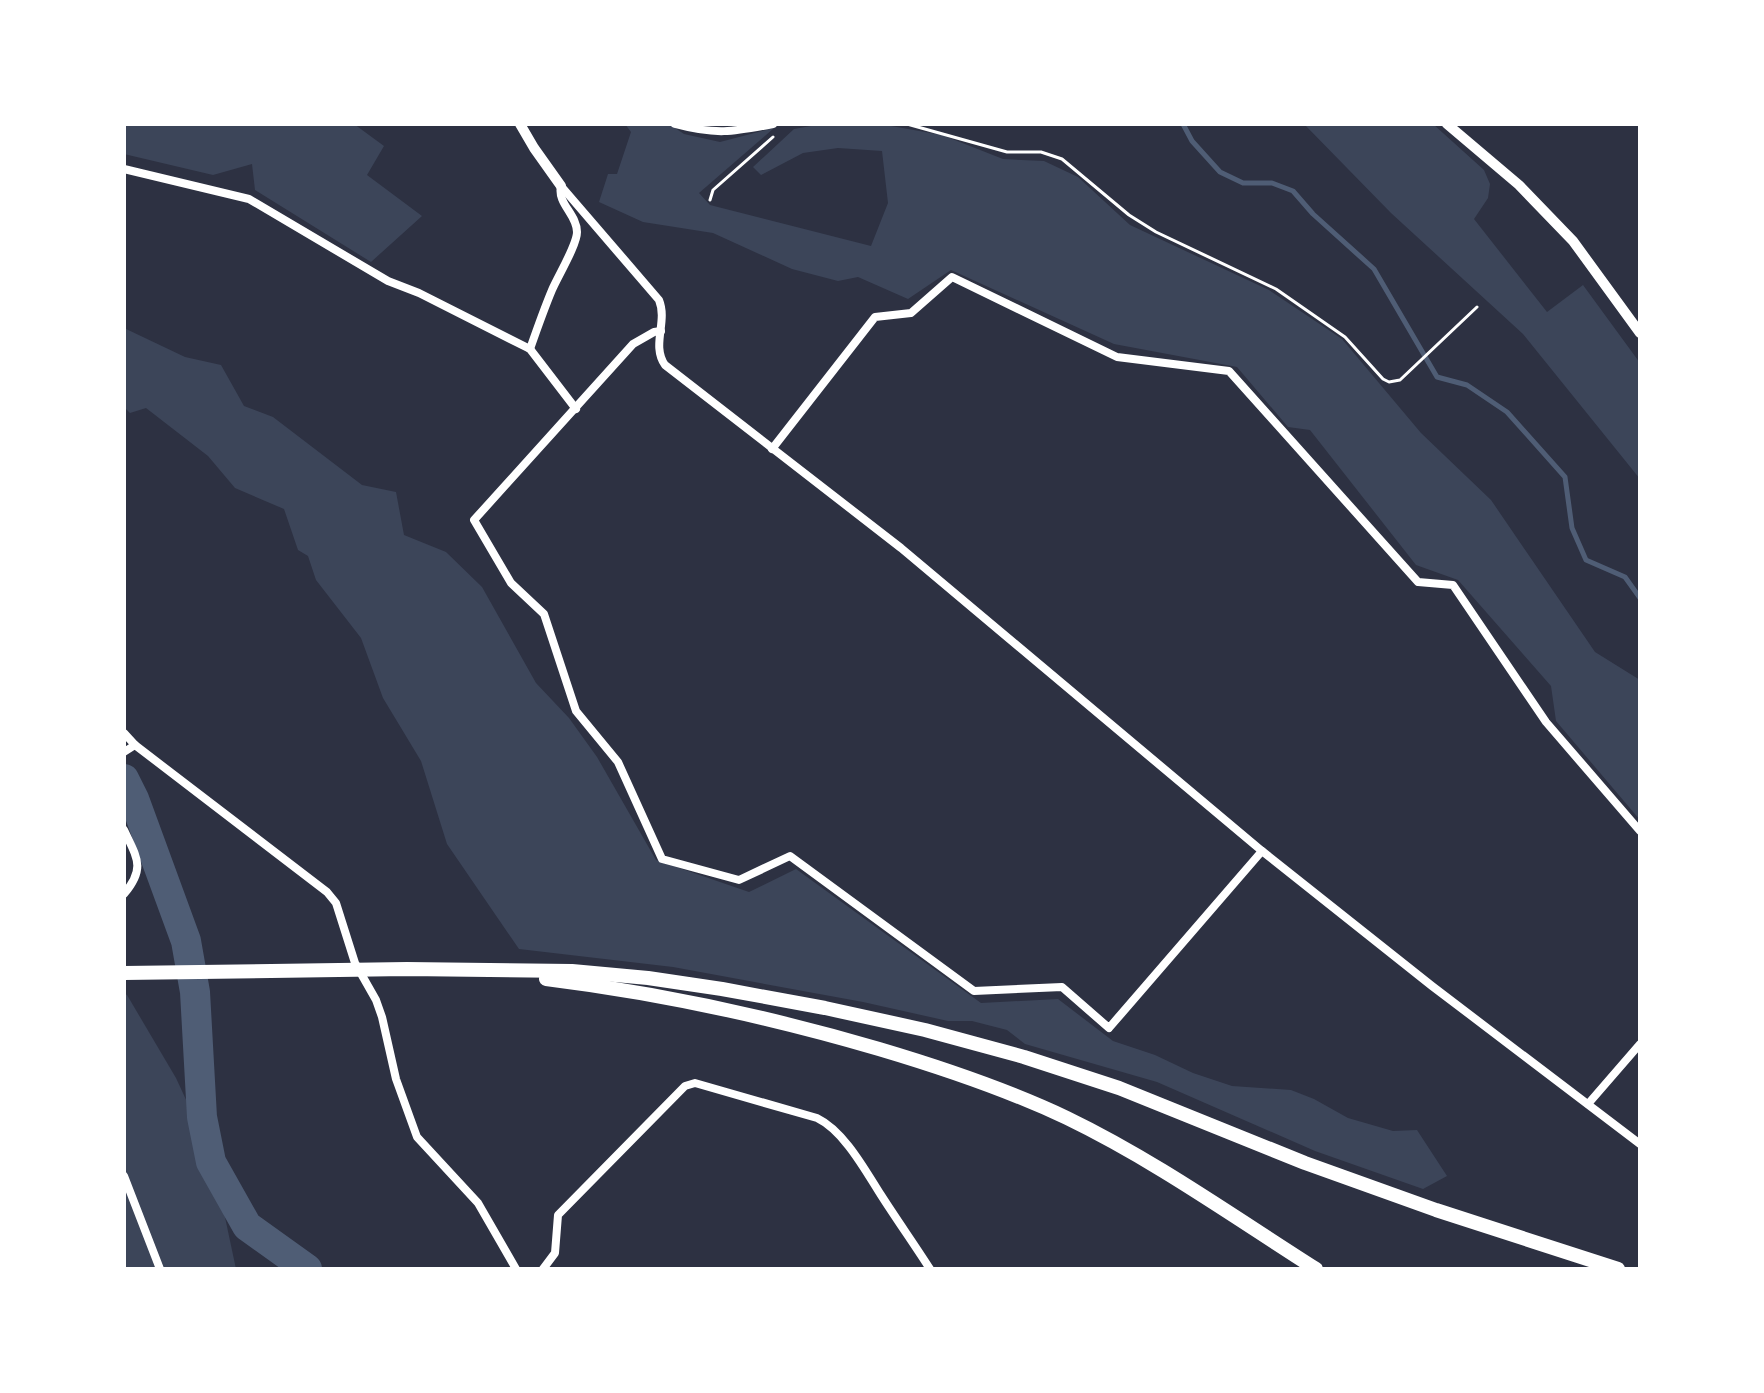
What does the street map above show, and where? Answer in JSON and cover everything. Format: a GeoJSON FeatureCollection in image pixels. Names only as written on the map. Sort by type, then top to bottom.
{"type":"FeatureCollection","features":[{"type":"Feature","properties":{"kind":"highway"},"geometry":{"type":"LineString","coordinates":[[124,973],[407,969],[572,971],[678,982],[825,1008],[1024,1057],[1119,1088],[1436,1210],[1618,1269]]}},
{"type":"Feature","properties":{"kind":"highway"},"geometry":{"type":"LineString","coordinates":[[486,971],[664,996],[747,1014],[831,1035],[997,1088],[1067,1118],[1142,1159],[1316,1269]]}},
{"type":"Feature","properties":{"kind":"street"},"geometry":{"type":"LineString","coordinates":[[520,124],[561,186],[659,300],[662,307],[659,357],[665,365],[901,548],[1262,851],[1432,986],[1640,1144]]}},
{"type":"Feature","properties":{"kind":"street"},"geometry":{"type":"LineString","coordinates":[[675,124],[723,133],[775,129]]}},
{"type":"Feature","properties":{"kind":"street"},"geometry":{"type":"LineString","coordinates":[[1447,124],[1519,185],[1573,241],[1640,333]]}},
{"type":"Feature","properties":{"kind":"street"},"geometry":{"type":"LineString","coordinates":[[124,169],[249,199],[388,281],[419,293],[530,349],[576,409]]}},
{"type":"Feature","properties":{"kind":"street"},"geometry":{"type":"LineString","coordinates":[[530,349],[551,290],[576,240],[577,230],[561,199],[561,186]]}},
{"type":"Feature","properties":{"kind":"street"},"geometry":{"type":"LineString","coordinates":[[772,449],[875,317],[911,313],[952,277],[1117,357],[1229,371],[1418,582],[1453,585],[1546,722],[1640,831]]}},
{"type":"Feature","properties":{"kind":"street"},"geometry":{"type":"LineString","coordinates":[[661,331],[633,344],[474,520],[511,583],[544,614],[576,711],[618,762],[662,859],[739,880],[790,856],[974,991],[1062,987],[1109,1028],[1262,851]]}},
{"type":"Feature","properties":{"kind":"street"},"geometry":{"type":"LineString","coordinates":[[124,733],[129,749],[327,892],[336,903],[355,963],[382,1017],[396,1079],[417,1137],[478,1203],[516,1269]]}},
{"type":"Feature","properties":{"kind":"street"},"geometry":{"type":"LineString","coordinates":[[124,830],[138,867],[133,883],[124,894]]}},
{"type":"Feature","properties":{"kind":"street"},"geometry":{"type":"LineString","coordinates":[[1588,1104],[1640,1044]]}},
{"type":"Feature","properties":{"kind":"street"},"geometry":{"type":"LineString","coordinates":[[543,1269],[555,1253],[558,1215],[685,1086],[695,1083],[825,1122],[856,1157],[930,1269]]}},
{"type":"Feature","properties":{"kind":"street"},"geometry":{"type":"LineString","coordinates":[[124,1176],[160,1269]]}},
{"type":"Feature","properties":{"kind":"path"},"geometry":{"type":"LineString","coordinates":[[907,124],[1007,152],[1041,152],[1062,159],[1129,215],[1156,232],[1276,289],[1345,337],[1389,382],[1400,380],[1477,307]]}},
{"type":"Feature","properties":{"kind":"path"},"geometry":{"type":"LineString","coordinates":[[710,200],[713,190],[775,129]]}},
{"type":"Feature","properties":{"kind":"shaded area"},"geometry":{"type":"Polygon","coordinates":[[[124,124],[354,124],[384,146],[367,175],[422,216],[371,262],[255,190],[252,164],[213,175],[124,154],[124,124]]]}},
{"type":"Feature","properties":{"kind":"shaded area"},"geometry":{"type":"Polygon","coordinates":[[[625,124],[669,124],[684,134],[720,142],[774,128],[699,193],[710,205],[871,246],[888,203],[882,151],[838,148],[803,153],[761,175],[753,167],[794,129],[822,124],[880,124],[942,135],[1003,159],[1044,161],[1078,177],[1130,225],[1269,290],[1342,339],[1421,433],[1491,500],[1595,652],[1640,680],[1640,820],[1556,721],[1551,686],[1458,580],[1416,565],[1310,430],[1288,427],[1237,367],[1114,344],[951,270],[908,299],[858,277],[838,281],[792,269],[713,233],[643,222],[599,202],[608,174],[617,174],[631,132],[625,124]]]}},
{"type":"Feature","properties":{"kind":"shaded area"},"geometry":{"type":"Polygon","coordinates":[[[1304,124],[1433,124],[1484,170],[1490,184],[1488,198],[1474,219],[1547,312],[1583,285],[1640,363],[1640,479],[1523,334],[1391,213],[1304,124]]]}},
{"type":"Feature","properties":{"kind":"shaded area"},"geometry":{"type":"Polygon","coordinates":[[[124,328],[185,357],[221,365],[244,406],[273,417],[362,485],[396,492],[404,535],[446,552],[482,587],[536,683],[569,718],[597,757],[656,860],[749,892],[796,869],[981,1003],[1058,999],[1113,1041],[1155,1055],[1193,1073],[1232,1086],[1291,1090],[1348,1118],[1393,1131],[1417,1130],[1447,1176],[1423,1189],[1315,1151],[1157,1082],[1025,1044],[1007,1030],[972,1021],[948,1021],[673,967],[519,949],[447,844],[421,761],[383,698],[361,638],[316,580],[308,556],[298,550],[284,509],[235,488],[208,456],[146,408],[130,413],[124,407],[124,328]]]}},
{"type":"Feature","properties":{"kind":"shaded area"},"geometry":{"type":"Polygon","coordinates":[[[124,993],[176,1078],[212,1156],[236,1269],[124,1269],[124,993]]]}},
{"type":"Feature","properties":{"kind":"waterway"},"geometry":{"type":"LineString","coordinates":[[1183,124],[1192,141],[1220,172],[1243,183],[1272,183],[1293,191],[1313,214],[1374,269],[1437,377],[1467,385],[1507,412],[1565,477],[1572,528],[1586,560],[1625,577],[1640,598]]}},
{"type":"Feature","properties":{"kind":"waterway"},"geometry":{"type":"LineString","coordinates":[[124,779],[186,941],[195,992],[202,1117],[211,1162],[247,1226],[307,1269]]}}]}
